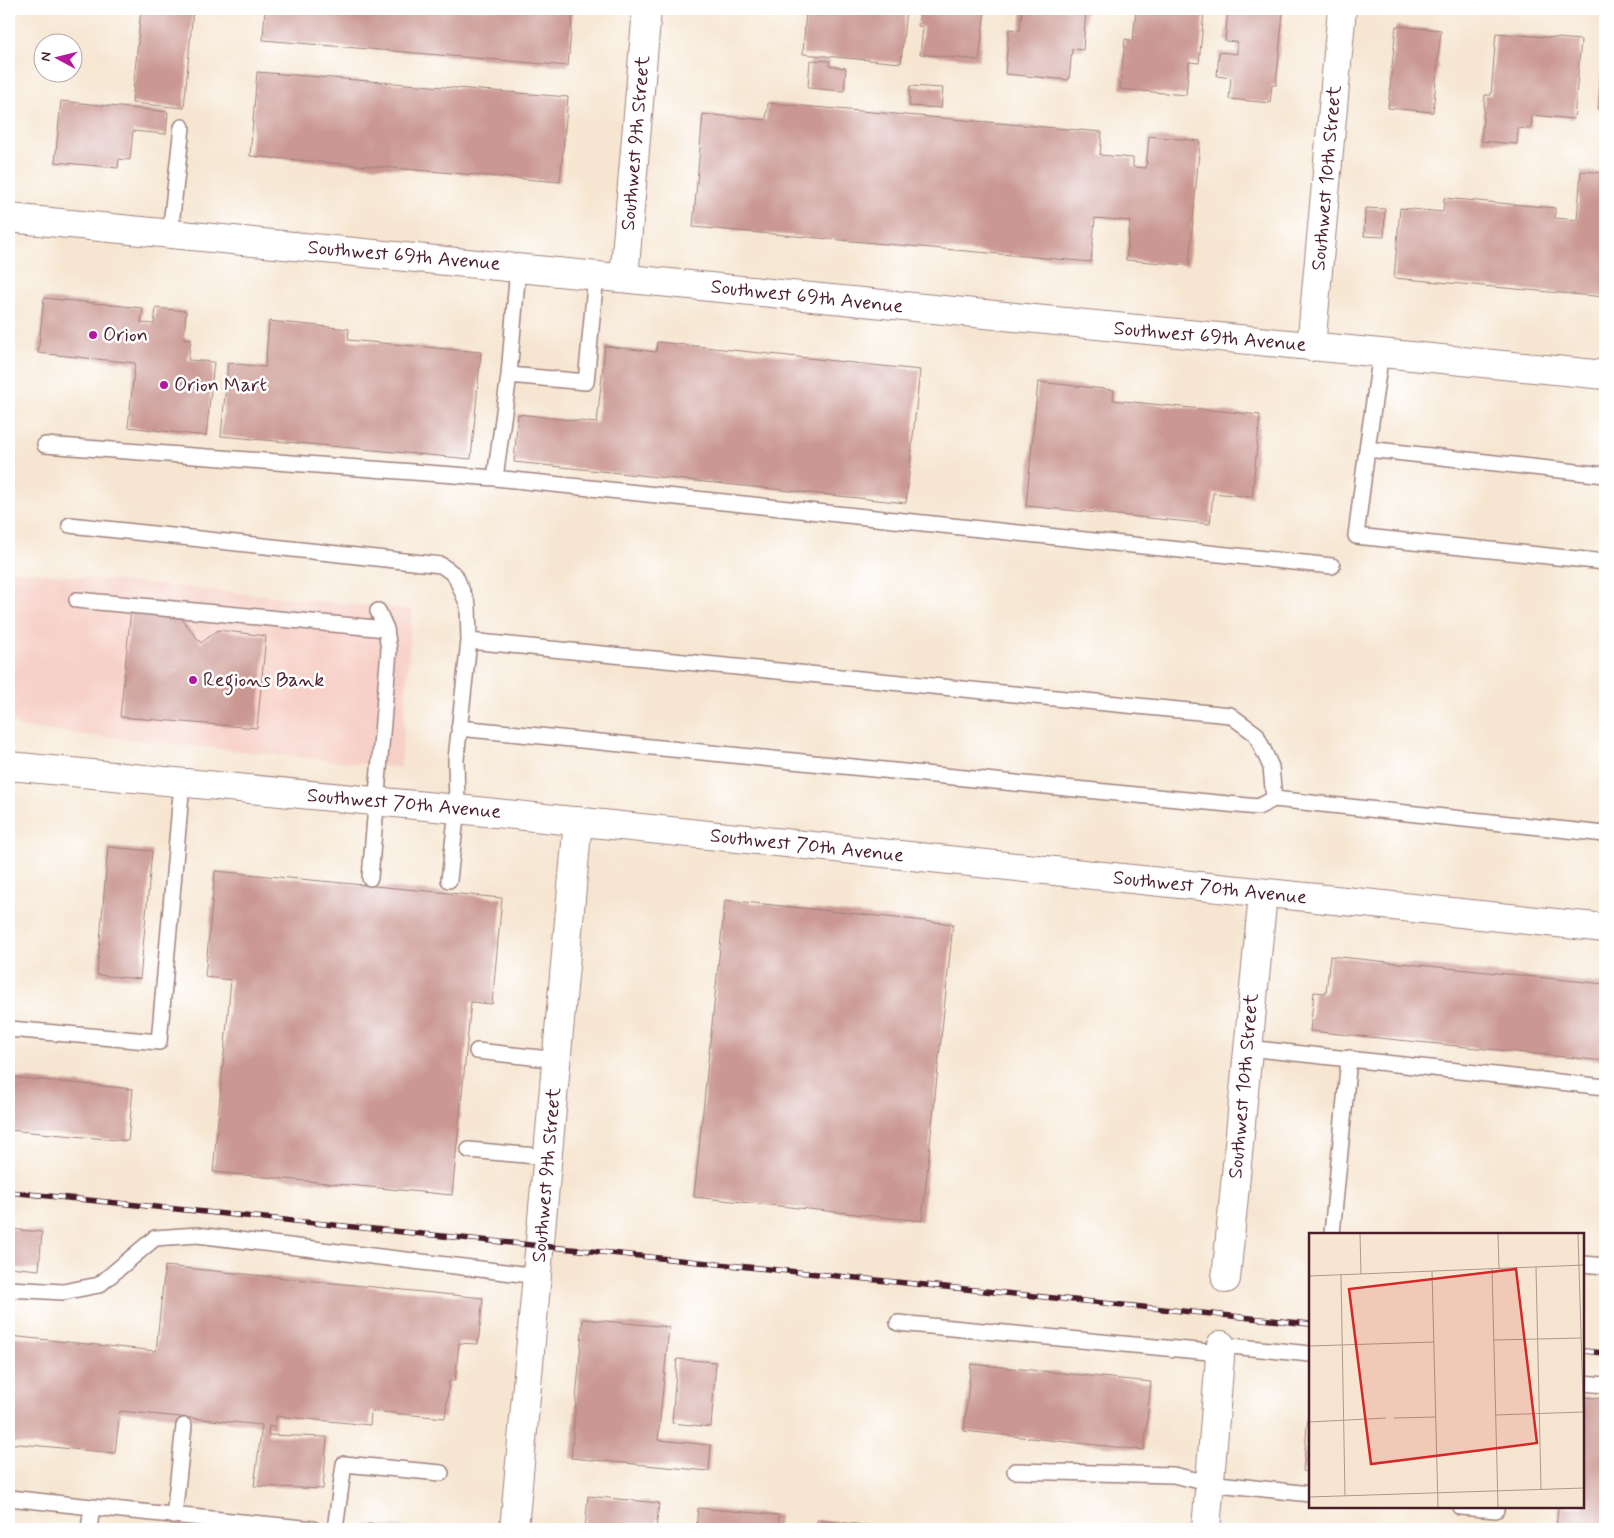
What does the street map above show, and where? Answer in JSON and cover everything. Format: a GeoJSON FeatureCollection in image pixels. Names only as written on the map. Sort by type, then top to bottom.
{"type":"FeatureCollection","features":[{"type":"Feature","properties":{"kind":"street","name":"Southwest 9th Street"},"geometry":{"type":"LineString","coordinates":[[624,278],[647,9]]}},
{"type":"Feature","properties":{"kind":"street","name":"Southwest 10th Street"},"geometry":{"type":"LineString","coordinates":[[1311,347],[1342,9]]}},
{"type":"Feature","properties":{"kind":"street","name":"Southwest 69th Avenue"},"geometry":{"type":"LineString","coordinates":[[9,218],[1605,375]]}},
{"type":"Feature","properties":{"kind":"street","name":"Southwest 70th Avenue"},"geometry":{"type":"LineString","coordinates":[[9,766],[578,821],[1262,894],[1605,928]]}},
{"type":"Feature","properties":{"kind":"street","name":"Southwest 9th Street"},"geometry":{"type":"LineString","coordinates":[[514,1529],[558,1060],[578,821]]}},
{"type":"Feature","properties":{"kind":"street","name":"Southwest 10th Street"},"geometry":{"type":"LineString","coordinates":[[1226,1279],[1262,894]]}},
{"type":"Feature","properties":{"kind":"street"},"geometry":{"type":"LineString","coordinates":[[1206,1529],[1220,1349]]}},
{"type":"Feature","properties":{"kind":"lane"},"geometry":{"type":"LineString","coordinates":[[170,234],[182,127]]}},
{"type":"Feature","properties":{"kind":"lane"},"geometry":{"type":"LineString","coordinates":[[496,478],[509,375],[518,267]]}},
{"type":"Feature","properties":{"kind":"lane"},"geometry":{"type":"LineString","coordinates":[[509,375],[586,382],[596,275]]}},
{"type":"Feature","properties":{"kind":"lane"},"geometry":{"type":"LineString","coordinates":[[1381,353],[1356,536],[1605,562]]}},
{"type":"Feature","properties":{"kind":"lane"},"geometry":{"type":"LineString","coordinates":[[45,445],[496,478],[1332,566]]}},
{"type":"Feature","properties":{"kind":"lane"},"geometry":{"type":"LineString","coordinates":[[1367,449],[1605,475]]}},
{"type":"Feature","properties":{"kind":"lane"},"geometry":{"type":"LineString","coordinates":[[70,525],[441,565],[455,575],[468,605],[469,641],[456,760],[457,809],[449,880]]}},
{"type":"Feature","properties":{"kind":"lane"},"geometry":{"type":"LineString","coordinates":[[77,600],[386,629]]}},
{"type":"Feature","properties":{"kind":"lane"},"geometry":{"type":"LineString","coordinates":[[370,878],[389,650],[386,629],[378,611]]}},
{"type":"Feature","properties":{"kind":"lane"},"geometry":{"type":"LineString","coordinates":[[469,641],[1230,715],[1256,734],[1271,767],[1274,799]]}},
{"type":"Feature","properties":{"kind":"lane"},"geometry":{"type":"LineString","coordinates":[[459,728],[1258,807],[1274,799],[1605,834]]}},
{"type":"Feature","properties":{"kind":"lane"},"geometry":{"type":"LineString","coordinates":[[9,1029],[159,1042],[182,784]]}},
{"type":"Feature","properties":{"kind":"lane"},"geometry":{"type":"LineString","coordinates":[[1248,1048],[1605,1087]]}},
{"type":"Feature","properties":{"kind":"lane"},"geometry":{"type":"LineString","coordinates":[[477,1051],[558,1060]]}},
{"type":"Feature","properties":{"kind":"lane"},"geometry":{"type":"LineString","coordinates":[[1332,1233],[1349,1058]]}},
{"type":"Feature","properties":{"kind":"lane"},"geometry":{"type":"LineString","coordinates":[[469,1150],[548,1157]]}},
{"type":"Feature","properties":{"kind":"lane"},"geometry":{"type":"LineString","coordinates":[[9,1289],[63,1292],[99,1285],[155,1238],[197,1235],[538,1276]]}},
{"type":"Feature","properties":{"kind":"lane"},"geometry":{"type":"LineString","coordinates":[[1584,1264],[1605,1266]]}},
{"type":"Feature","properties":{"kind":"lane"},"geometry":{"type":"LineString","coordinates":[[898,1322],[1220,1349],[1309,1354]]}},
{"type":"Feature","properties":{"kind":"lane"},"geometry":{"type":"LineString","coordinates":[[1584,1382],[1605,1385]]}},
{"type":"Feature","properties":{"kind":"lane"},"geometry":{"type":"LineString","coordinates":[[174,1516],[184,1426]]}},
{"type":"Feature","properties":{"kind":"lane"},"geometry":{"type":"LineString","coordinates":[[335,1529],[344,1464],[441,1473]]}},
{"type":"Feature","properties":{"kind":"lane"},"geometry":{"type":"LineString","coordinates":[[1015,1470],[1173,1475],[1209,1483],[1309,1494]]}},
{"type":"Feature","properties":{"kind":"lane"},"geometry":{"type":"LineString","coordinates":[[9,1498],[313,1529]]}},
{"type":"Feature","properties":{"kind":"lane"},"geometry":{"type":"LineString","coordinates":[[89,1529],[92,1507]]}},
{"type":"Feature","properties":{"kind":"lane"},"geometry":{"type":"LineString","coordinates":[[1472,1508],[1496,1510]]}},
{"type":"Feature","properties":{"kind":"shaded area"},"geometry":{"type":"Polygon","coordinates":[[[9,570],[412,610],[401,768],[22,728],[9,720],[9,570]]]}},
{"type":"Feature","properties":{"kind":"building"},"geometry":{"type":"Polygon","coordinates":[[[141,9],[193,9],[184,108],[132,103],[141,9]]]}},
{"type":"Feature","properties":{"kind":"building"},"geometry":{"type":"Polygon","coordinates":[[[265,9],[573,9],[568,66],[263,40],[265,9]]]}},
{"type":"Feature","properties":{"kind":"building"},"geometry":{"type":"Polygon","coordinates":[[[806,9],[862,9],[862,12],[877,14],[877,9],[906,9],[901,63],[803,54],[806,9]]]}},
{"type":"Feature","properties":{"kind":"building"},"geometry":{"type":"Polygon","coordinates":[[[920,9],[985,9],[979,60],[920,54],[923,27],[918,26],[920,9]]]}},
{"type":"Feature","properties":{"kind":"building"},"geometry":{"type":"Polygon","coordinates":[[[1022,9],[1086,9],[1083,50],[1072,49],[1069,80],[1005,74],[1009,29],[1020,30],[1022,9]]]}},
{"type":"Feature","properties":{"kind":"building"},"geometry":{"type":"Polygon","coordinates":[[[1136,9],[1204,12],[1199,63],[1189,62],[1186,95],[1120,89],[1125,39],[1133,41],[1136,9]]]}},
{"type":"Feature","properties":{"kind":"building"},"geometry":{"type":"Polygon","coordinates":[[[1228,9],[1283,13],[1276,85],[1272,85],[1270,103],[1229,99],[1231,78],[1217,76],[1219,52],[1237,54],[1237,42],[1225,41],[1228,9]]]}},
{"type":"Feature","properties":{"kind":"building"},"geometry":{"type":"Polygon","coordinates":[[[1396,26],[1441,30],[1433,112],[1388,108],[1396,26]]]}},
{"type":"Feature","properties":{"kind":"building"},"geometry":{"type":"Polygon","coordinates":[[[1496,33],[1581,40],[1574,119],[1532,115],[1531,129],[1518,128],[1517,144],[1481,141],[1485,95],[1491,95],[1496,33]]]}},
{"type":"Feature","properties":{"kind":"building"},"geometry":{"type":"Polygon","coordinates":[[[810,60],[830,61],[829,66],[846,68],[844,91],[808,88],[810,60]]]}},
{"type":"Feature","properties":{"kind":"building"},"geometry":{"type":"Polygon","coordinates":[[[257,72],[568,97],[560,182],[250,156],[257,72]]]}},
{"type":"Feature","properties":{"kind":"building"},"geometry":{"type":"Polygon","coordinates":[[[1601,72],[1605,72],[1605,109],[1598,109],[1601,72]]]}},
{"type":"Feature","properties":{"kind":"building"},"geometry":{"type":"Polygon","coordinates":[[[910,86],[943,88],[941,108],[909,106],[910,86]]]}},
{"type":"Feature","properties":{"kind":"building"},"geometry":{"type":"Polygon","coordinates":[[[61,101],[168,112],[166,134],[133,131],[130,160],[119,159],[118,168],[55,162],[61,101]]]}},
{"type":"Feature","properties":{"kind":"building"},"geometry":{"type":"Polygon","coordinates":[[[768,103],[1102,132],[1100,155],[1133,158],[1133,167],[1146,168],[1149,136],[1200,141],[1189,265],[1126,260],[1130,221],[1095,218],[1091,262],[693,227],[703,114],[766,120],[768,103]]]}},
{"type":"Feature","properties":{"kind":"building"},"geometry":{"type":"Polygon","coordinates":[[[1581,171],[1605,173],[1605,297],[1394,278],[1400,208],[1443,212],[1444,198],[1555,208],[1555,218],[1577,220],[1581,171]]]}},
{"type":"Feature","properties":{"kind":"building"},"geometry":{"type":"Polygon","coordinates":[[[1365,208],[1385,209],[1384,237],[1364,236],[1365,208]]]}},
{"type":"Feature","properties":{"kind":"building"},"geometry":{"type":"Polygon","coordinates":[[[44,298],[143,308],[141,323],[154,324],[156,308],[186,311],[184,338],[191,339],[188,360],[214,362],[206,436],[128,427],[135,363],[38,353],[44,298]]]}},
{"type":"Feature","properties":{"kind":"building"},"geometry":{"type":"Polygon","coordinates":[[[269,321],[349,329],[348,340],[481,352],[471,459],[221,436],[228,363],[265,367],[269,321]]]}},
{"type":"Feature","properties":{"kind":"building"},"geometry":{"type":"Polygon","coordinates":[[[657,342],[920,370],[906,503],[514,462],[518,414],[597,423],[605,346],[656,352],[657,342]]]}},
{"type":"Feature","properties":{"kind":"building"},"geometry":{"type":"Polygon","coordinates":[[[1038,382],[1114,390],[1113,400],[1260,415],[1252,497],[1213,493],[1210,524],[1026,506],[1038,382]]]}},
{"type":"Feature","properties":{"kind":"building","name":"Regions Bank"},"geometry":{"type":"Polygon","coordinates":[[[132,599],[168,602],[201,643],[218,630],[266,636],[257,728],[120,717],[132,599]]]}},
{"type":"Feature","properties":{"kind":"building"},"geometry":{"type":"Polygon","coordinates":[[[108,847],[152,851],[140,979],[97,975],[108,847]]]}},
{"type":"Feature","properties":{"kind":"building"},"geometry":{"type":"Polygon","coordinates":[[[215,871],[502,898],[492,1004],[471,1002],[452,1195],[213,1172],[231,980],[205,977],[215,871]]]}},
{"type":"Feature","properties":{"kind":"building"},"geometry":{"type":"Polygon","coordinates":[[[725,900],[953,924],[922,1221],[694,1197],[725,900]]]}},
{"type":"Feature","properties":{"kind":"building"},"geometry":{"type":"Polygon","coordinates":[[[1330,956],[1605,984],[1605,1061],[1310,1031],[1314,992],[1326,993],[1330,956]]]}},
{"type":"Feature","properties":{"kind":"building"},"geometry":{"type":"Polygon","coordinates":[[[9,1077],[133,1089],[128,1141],[9,1130],[9,1077]]]}},
{"type":"Feature","properties":{"kind":"building"},"geometry":{"type":"Polygon","coordinates":[[[9,1229],[42,1232],[39,1270],[9,1267],[9,1229]]]}},
{"type":"Feature","properties":{"kind":"building"},"geometry":{"type":"Polygon","coordinates":[[[165,1266],[483,1298],[478,1344],[459,1343],[455,1381],[449,1381],[445,1418],[371,1411],[370,1425],[276,1416],[275,1428],[269,1426],[268,1435],[327,1437],[323,1489],[254,1486],[262,1425],[120,1411],[115,1453],[9,1443],[9,1336],[156,1351],[165,1266]]]}},
{"type":"Feature","properties":{"kind":"building"},"geometry":{"type":"Polygon","coordinates":[[[583,1319],[669,1327],[658,1440],[711,1445],[709,1471],[571,1458],[583,1319]]]}},
{"type":"Feature","properties":{"kind":"building"},"geometry":{"type":"Polygon","coordinates":[[[677,1359],[716,1362],[711,1427],[672,1423],[677,1359]]]}},
{"type":"Feature","properties":{"kind":"building"},"geometry":{"type":"Polygon","coordinates":[[[971,1364],[1151,1382],[1144,1450],[964,1431],[971,1364]]]}},
{"type":"Feature","properties":{"kind":"building"},"geometry":{"type":"Polygon","coordinates":[[[1584,1397],[1605,1399],[1605,1528],[1591,1526],[1591,1529],[1556,1529],[1558,1508],[1584,1508],[1584,1397]]]}},
{"type":"Feature","properties":{"kind":"building"},"geometry":{"type":"Polygon","coordinates":[[[1309,1405],[1309,1472],[1303,1471],[1309,1405]]]}},
{"type":"Feature","properties":{"kind":"building"},"geometry":{"type":"Polygon","coordinates":[[[588,1496],[659,1503],[656,1529],[585,1529],[588,1496]]]}},
{"type":"Feature","properties":{"kind":"building"},"geometry":{"type":"Polygon","coordinates":[[[698,1508],[779,1515],[778,1529],[696,1529],[698,1508]]]}},
{"type":"Feature","properties":{"kind":"building"},"geometry":{"type":"Polygon","coordinates":[[[817,1520],[895,1528],[895,1529],[816,1529],[817,1520]]]}},
{"type":"Feature","properties":{"kind":"building"},"geometry":{"type":"Polygon","coordinates":[[[368,1524],[407,1528],[407,1529],[367,1529],[368,1524]]]}},
{"type":"Feature","properties":{"kind":"railway"},"geometry":{"type":"LineString","coordinates":[[9,1192],[1309,1324]]}},
{"type":"Feature","properties":{"kind":"railway"},"geometry":{"type":"LineString","coordinates":[[1584,1351],[1605,1353]]}},
{"type":"Feature","properties":{"kind":"place","name":"Orion"},"geometry":{"type":"Point","coordinates":[93,335]}},
{"type":"Feature","properties":{"kind":"place","name":"Orion Mart"},"geometry":{"type":"Point","coordinates":[164,385]}},
{"type":"Feature","properties":{"kind":"place","name":"Regions Bank"},"geometry":{"type":"Point","coordinates":[193,680]}}]}
